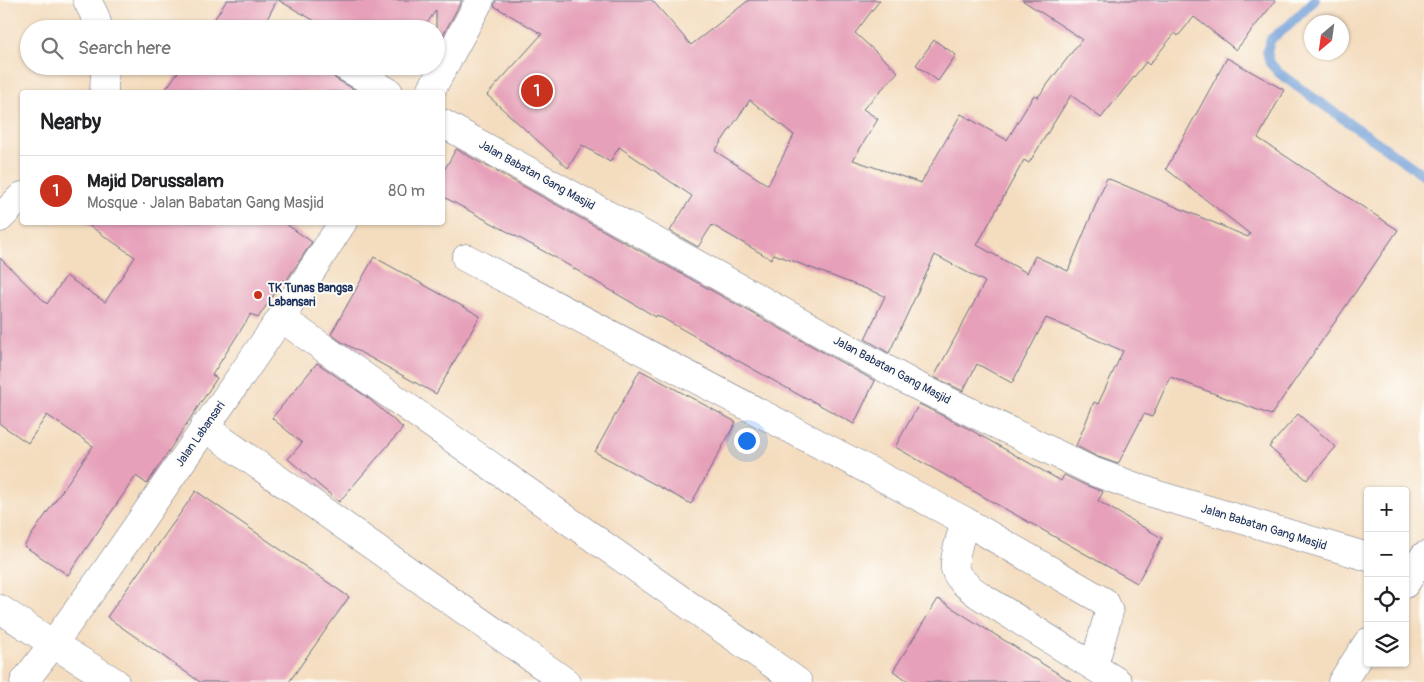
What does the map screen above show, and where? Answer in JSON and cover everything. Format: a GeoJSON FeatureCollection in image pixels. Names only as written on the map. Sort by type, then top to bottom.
{"type":"FeatureCollection","features":[{"type":"Feature","properties":{"kind":"street"},"geometry":{"type":"LineString","coordinates":[[87,0],[96,20]]}},
{"type":"Feature","properties":{"kind":"street"},"geometry":{"type":"LineString","coordinates":[[445,64],[480,0]]}},
{"type":"Feature","properties":{"kind":"street"},"geometry":{"type":"LineString","coordinates":[[104,90],[105,75]]}},
{"type":"Feature","properties":{"kind":"street"},"geometry":{"type":"LineString","coordinates":[[360,75],[386,90]]}},
{"type":"Feature","properties":{"kind":"street"},"geometry":{"type":"LineString","coordinates":[[431,90],[439,75]]}},
{"type":"Feature","properties":{"kind":"street","name":"Jalan Babatan Gang Masjid"},"geometry":{"type":"LineString","coordinates":[[445,124],[913,384],[1092,471],[1158,495],[1364,556]]}},
{"type":"Feature","properties":{"kind":"street"},"geometry":{"type":"LineString","coordinates":[[0,218],[20,198]]}},
{"type":"Feature","properties":{"kind":"street","name":"Jalan Labansari"},"geometry":{"type":"LineString","coordinates":[[24,682],[54,644],[103,575],[281,318],[341,225]]}},
{"type":"Feature","properties":{"kind":"street"},"geometry":{"type":"LineString","coordinates":[[466,258],[965,521],[1105,602],[1109,612],[1094,666]]}},
{"type":"Feature","properties":{"kind":"street"},"geometry":{"type":"LineString","coordinates":[[281,318],[798,682]]}},
{"type":"Feature","properties":{"kind":"street"},"geometry":{"type":"LineString","coordinates":[[204,427],[566,682]]}},
{"type":"Feature","properties":{"kind":"street"},"geometry":{"type":"LineString","coordinates":[[965,521],[956,553],[955,569],[962,580],[979,596],[1118,682]]}},
{"type":"Feature","properties":{"kind":"street"},"geometry":{"type":"LineString","coordinates":[[0,609],[115,682]]}},
{"type":"Feature","properties":{"kind":"street"},"geometry":{"type":"LineString","coordinates":[[1342,682],[1364,648]]}},
{"type":"Feature","properties":{"kind":"building"},"geometry":{"type":"Polygon","coordinates":[[[227,0],[277,0],[267,20],[214,20],[227,0]]]}},
{"type":"Feature","properties":{"kind":"building"},"geometry":{"type":"Polygon","coordinates":[[[278,0],[462,0],[445,31],[445,20],[436,20],[436,10],[429,20],[313,20],[278,0]]]}},
{"type":"Feature","properties":{"kind":"building"},"geometry":{"type":"Polygon","coordinates":[[[496,0],[652,0],[691,45],[749,0],[880,0],[855,33],[898,72],[863,109],[878,119],[853,160],[921,183],[961,114],[1007,140],[1034,95],[1038,97],[1082,39],[1022,0],[1276,0],[1236,50],[1194,17],[1178,36],[1175,33],[1149,65],[1146,62],[1101,118],[1071,95],[1029,163],[1024,160],[977,245],[1027,273],[1035,256],[1068,271],[1107,178],[1248,237],[1250,234],[1166,169],[1227,58],[1284,90],[1258,138],[1398,230],[1271,415],[1170,377],[1152,417],[1144,414],[1118,464],[1076,446],[1094,402],[1098,404],[1123,351],[1046,318],[1012,383],[977,364],[963,391],[934,377],[985,282],[935,255],[889,353],[865,339],[885,296],[774,254],[771,259],[712,225],[698,247],[670,231],[692,196],[619,147],[610,162],[582,145],[568,168],[487,95],[542,34],[494,6],[496,0]],[[750,100],[715,151],[768,185],[794,135],[750,100]]]}},
{"type":"Feature","properties":{"kind":"building"},"geometry":{"type":"Polygon","coordinates":[[[934,40],[956,55],[938,81],[916,65],[934,40]]]}},
{"type":"Feature","properties":{"kind":"building"},"geometry":{"type":"Polygon","coordinates":[[[176,75],[332,75],[355,90],[165,90],[176,75]]]}},
{"type":"Feature","properties":{"kind":"building"},"geometry":{"type":"Polygon","coordinates":[[[456,149],[875,381],[854,424],[657,315],[656,317],[556,258],[445,198],[445,169],[456,149]]]}},
{"type":"Feature","properties":{"kind":"building"},"geometry":{"type":"Polygon","coordinates":[[[88,225],[287,225],[312,242],[258,318],[251,314],[212,375],[217,378],[147,484],[136,476],[68,575],[24,546],[93,446],[47,415],[28,443],[0,424],[0,258],[47,304],[66,276],[105,302],[135,257],[88,225]]]}},
{"type":"Feature","properties":{"kind":"building"},"geometry":{"type":"Polygon","coordinates":[[[374,257],[480,316],[436,394],[340,341],[331,334],[374,257]]]}},
{"type":"Feature","properties":{"kind":"building"},"geometry":{"type":"Polygon","coordinates":[[[317,363],[368,398],[403,428],[339,502],[288,459],[302,443],[272,418],[317,363]]]}},
{"type":"Feature","properties":{"kind":"building"},"geometry":{"type":"Polygon","coordinates":[[[640,370],[736,422],[691,504],[595,452],[640,370]]]}},
{"type":"Feature","properties":{"kind":"building"},"geometry":{"type":"Polygon","coordinates":[[[919,404],[969,429],[1061,481],[1064,475],[1103,492],[1098,501],[1162,538],[1137,583],[895,447],[919,404]]]}},
{"type":"Feature","properties":{"kind":"building"},"geometry":{"type":"Polygon","coordinates":[[[1298,414],[1336,447],[1307,480],[1269,447],[1298,414]]]}},
{"type":"Feature","properties":{"kind":"building"},"geometry":{"type":"Polygon","coordinates":[[[196,491],[349,597],[289,682],[200,682],[107,617],[196,491]]]}},
{"type":"Feature","properties":{"kind":"building"},"geometry":{"type":"Polygon","coordinates":[[[938,599],[1072,682],[910,682],[893,671],[938,599]]]}},
{"type":"Feature","properties":{"kind":"waterway"},"geometry":{"type":"LineString","coordinates":[[1315,0],[1288,26],[1271,39],[1267,51],[1270,63],[1279,73],[1298,87],[1424,175]]}},
{"type":"Feature","properties":{"kind":"place","name":"Majid Darussalam"},"geometry":{"type":"Point","coordinates":[537,91]}},
{"type":"Feature","properties":{"kind":"place","name":"TK Tunas Bangsa Labansari"},"geometry":{"type":"Point","coordinates":[258,295]}}]}
